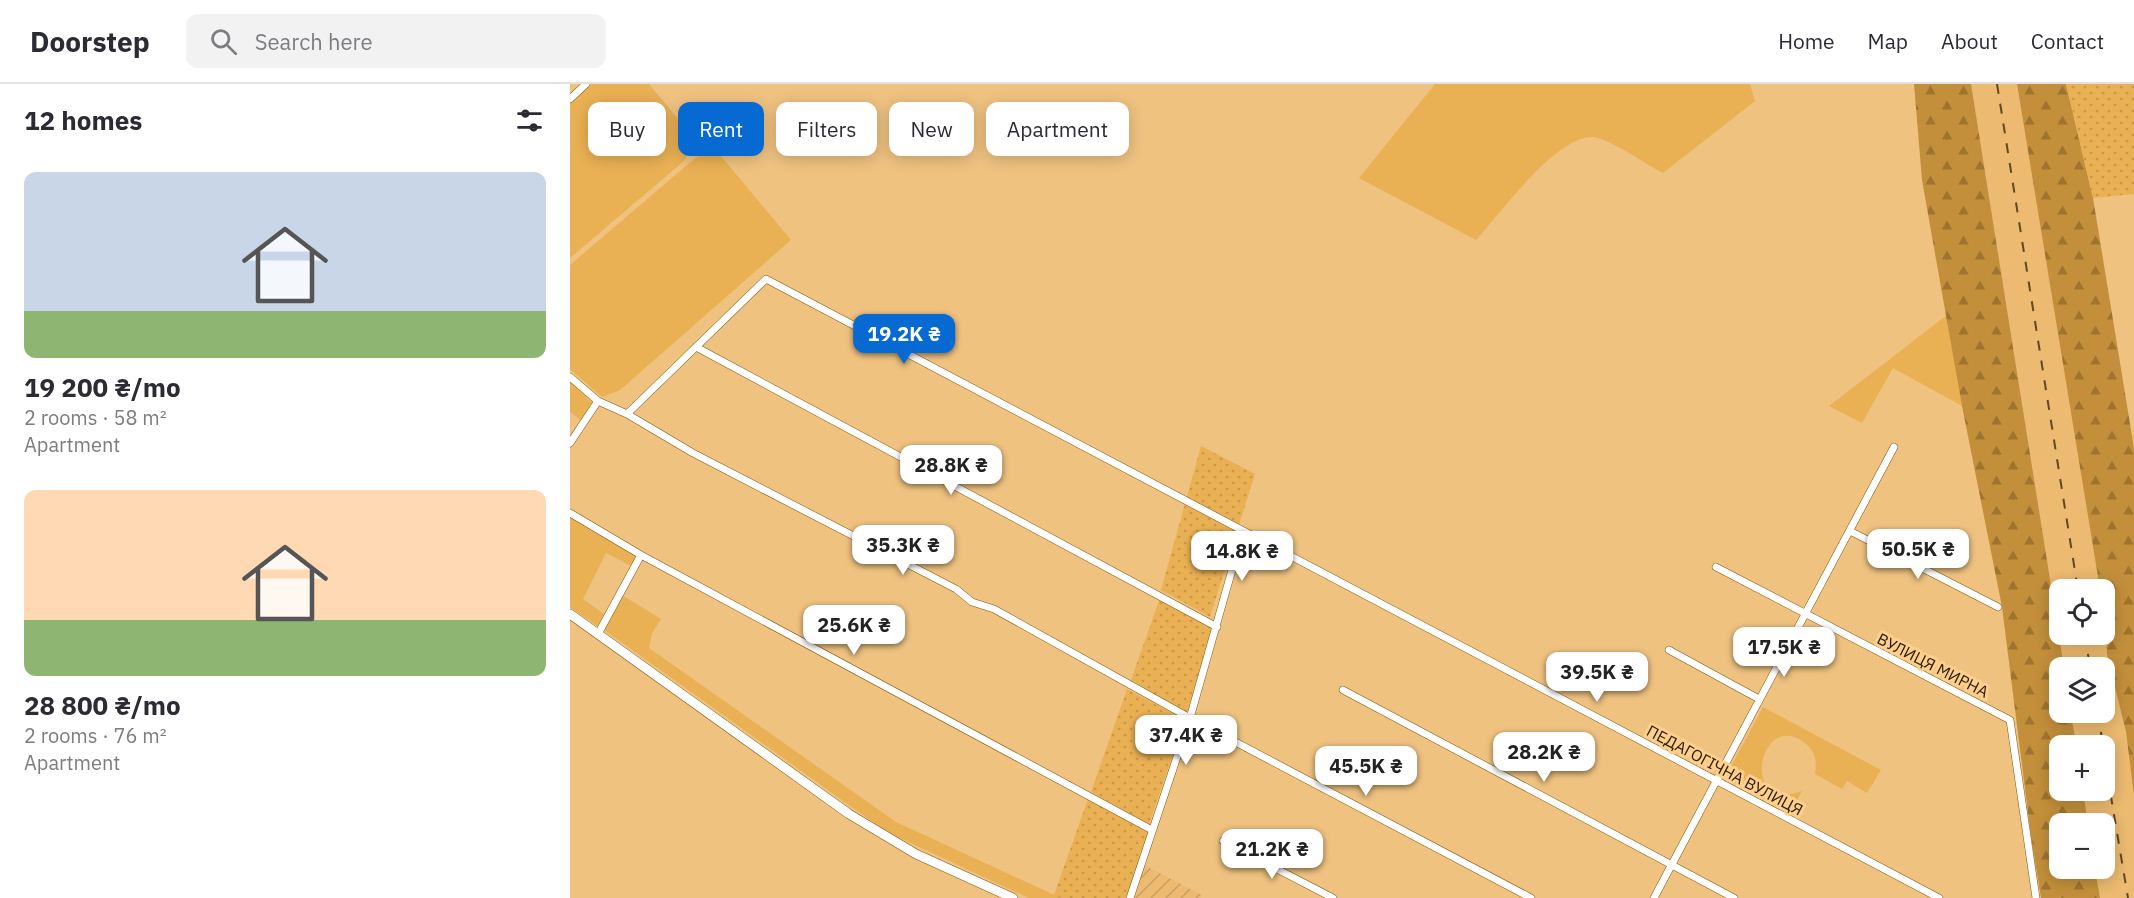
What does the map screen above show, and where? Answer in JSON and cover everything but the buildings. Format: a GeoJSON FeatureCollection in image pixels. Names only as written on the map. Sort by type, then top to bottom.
{"type":"FeatureCollection","features":[{"type":"Feature","properties":{"kind":"street"},"geometry":{"type":"LineString","coordinates":[[570,99],[586,84]]}},
{"type":"Feature","properties":{"kind":"street","name":"ПЕДАГОГІЧНА ВУЛИЦЯ"},"geometry":{"type":"LineString","coordinates":[[696,347],[766,279],[1939,898]]}},
{"type":"Feature","properties":{"kind":"street"},"geometry":{"type":"LineString","coordinates":[[627,414],[696,347],[1217,627]]}},
{"type":"Feature","properties":{"kind":"street"},"geometry":{"type":"LineString","coordinates":[[570,377],[598,401],[627,414],[693,453],[956,589],[972,602],[994,609],[1190,718],[1531,898]]}},
{"type":"Feature","properties":{"kind":"street"},"geometry":{"type":"LineString","coordinates":[[570,443],[598,401]]}},
{"type":"Feature","properties":{"kind":"street"},"geometry":{"type":"LineString","coordinates":[[1654,898],[1894,447]]}},
{"type":"Feature","properties":{"kind":"street"},"geometry":{"type":"LineString","coordinates":[[570,513],[641,555],[1152,830]]}},
{"type":"Feature","properties":{"kind":"street"},"geometry":{"type":"LineString","coordinates":[[1130,898],[1190,718],[1243,531]]}},
{"type":"Feature","properties":{"kind":"street"},"geometry":{"type":"LineString","coordinates":[[1850,531],[1998,607]]}},
{"type":"Feature","properties":{"kind":"street"},"geometry":{"type":"LineString","coordinates":[[598,634],[641,555]]}},
{"type":"Feature","properties":{"kind":"street","name":"ВУЛИЦЯ МИРНА"},"geometry":{"type":"LineString","coordinates":[[1716,567],[2010,720],[2036,898]]}},
{"type":"Feature","properties":{"kind":"street"},"geometry":{"type":"LineString","coordinates":[[573,616],[885,837],[1013,898]]}},
{"type":"Feature","properties":{"kind":"street"},"geometry":{"type":"LineString","coordinates":[[1669,650],[1759,699]]}},
{"type":"Feature","properties":{"kind":"street"},"geometry":{"type":"LineString","coordinates":[[1343,690],[1734,898]]}},
{"type":"Feature","properties":{"kind":"street"},"geometry":{"type":"LineString","coordinates":[[1223,841],[1333,898]]}},
{"type":"Feature","properties":{"kind":"shaded area"},"geometry":{"type":"Polygon","coordinates":[[[592,84],[649,84],[664,102],[588,102],[588,156],[666,156],[666,105],[678,119],[678,156],[687,156],[570,258],[570,105],[592,84]]]}},
{"type":"Feature","properties":{"kind":"shaded area"},"geometry":{"type":"Polygon","coordinates":[[[1435,84],[1750,84],[1755,101],[1663,173],[1606,141],[1598,138],[1583,138],[1567,146],[1532,176],[1476,240],[1359,178],[1435,84]]]}},
{"type":"Feature","properties":{"kind":"shaded area"},"geometry":{"type":"Polygon","coordinates":[[[1971,84],[2017,84],[2098,579],[2050,579],[1971,84]]]}},
{"type":"Feature","properties":{"kind":"shaded area"},"geometry":{"type":"Polygon","coordinates":[[[2066,84],[2134,84],[2134,194],[2093,198],[2066,84]]]}},
{"type":"Feature","properties":{"kind":"shaded area"},"geometry":{"type":"Polygon","coordinates":[[[699,156],[721,156],[791,240],[620,390],[602,397],[570,369],[570,265],[699,156]]]}},
{"type":"Feature","properties":{"kind":"shaded area"},"geometry":{"type":"Polygon","coordinates":[[[1947,315],[1962,406],[1893,368],[1862,423],[1829,406],[1947,315]]]}},
{"type":"Feature","properties":{"kind":"shaded area"},"geometry":{"type":"Polygon","coordinates":[[[570,382],[592,402],[581,420],[570,412],[570,382]]]}},
{"type":"Feature","properties":{"kind":"shaded area"},"geometry":{"type":"Polygon","coordinates":[[[1201,446],[1255,474],[1210,617],[1161,590],[1201,446]]]}},
{"type":"Feature","properties":{"kind":"shaded area"},"geometry":{"type":"Polygon","coordinates":[[[570,518],[636,556],[631,566],[606,553],[583,599],[604,614],[597,626],[570,607],[570,518]]]}},
{"type":"Feature","properties":{"kind":"shaded area"},"geometry":{"type":"Polygon","coordinates":[[[622,595],[661,619],[652,633],[649,648],[896,822],[1061,898],[1029,898],[889,833],[603,629],[622,595]]]}},
{"type":"Feature","properties":{"kind":"shaded area"},"geometry":{"type":"Polygon","coordinates":[[[1160,598],[1214,629],[1187,713],[1131,680],[1160,598]]]}},
{"type":"Feature","properties":{"kind":"shaded area"},"geometry":{"type":"Polygon","coordinates":[[[2060,645],[2107,645],[2109,657],[2062,657],[2060,645]]]}},
{"type":"Feature","properties":{"kind":"shaded area"},"geometry":{"type":"Polygon","coordinates":[[[2115,684],[2126,732],[2134,795],[2134,898],[2100,898],[2097,879],[2115,879],[2115,813],[2086,813],[2085,801],[2115,801],[2115,735],[2074,735],[2073,723],[2115,723],[2115,684]]]}},
{"type":"Feature","properties":{"kind":"shaded area"},"geometry":{"type":"Polygon","coordinates":[[[1127,689],[1185,720],[1149,824],[1091,792],[1127,689]]]}},
{"type":"Feature","properties":{"kind":"shaded area"},"geometry":{"type":"Polygon","coordinates":[[[1763,707],[1881,770],[1867,793],[1847,781],[1842,789],[1815,774],[1814,754],[1806,744],[1790,736],[1777,739],[1767,748],[1762,762],[1763,776],[1769,788],[1782,794],[1802,791],[1789,813],[1730,781],[1726,776],[1763,707]]]}},
{"type":"Feature","properties":{"kind":"shaded area"},"geometry":{"type":"Polygon","coordinates":[[[1088,799],[1149,833],[1126,898],[1061,898],[1054,895],[1088,799]]]}},
{"type":"Feature","properties":{"kind":"shaded area"},"geometry":{"type":"Polygon","coordinates":[[[1144,865],[1202,895],[1200,898],[1134,898],[1144,865]]]}},
{"type":"Feature","properties":{"kind":"green space"},"geometry":{"type":"Polygon","coordinates":[[[1914,84],[1971,84],[2050,579],[2049,645],[2060,645],[2062,657],[2049,657],[2049,723],[2073,723],[2074,735],[2049,735],[2049,801],[2085,801],[2086,813],[2049,813],[2049,879],[2097,879],[2100,898],[2041,898],[2002,607],[1962,406],[1922,180],[1914,84]]]}},
{"type":"Feature","properties":{"kind":"green space"},"geometry":{"type":"Polygon","coordinates":[[[2017,84],[2066,84],[2093,198],[2134,448],[2134,795],[2126,732],[2115,687],[2115,657],[2108,657],[2107,654],[2107,645],[2115,645],[2115,579],[2098,579],[2017,84]]]}},
{"type":"Feature","properties":{"kind":"railway"},"geometry":{"type":"LineString","coordinates":[[1997,84],[2076,579]]}},
{"type":"Feature","properties":{"kind":"railway"},"geometry":{"type":"LineString","coordinates":[[2087,645],[2088,657]]}},
{"type":"Feature","properties":{"kind":"railway"},"geometry":{"type":"LineString","coordinates":[[2100,723],[2101,735]]}},
{"type":"Feature","properties":{"kind":"railway"},"geometry":{"type":"LineString","coordinates":[[2112,801],[2128,898]]}}]}
